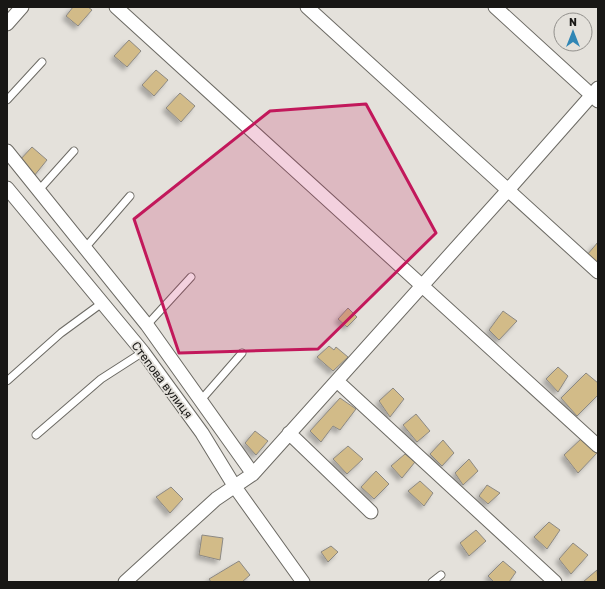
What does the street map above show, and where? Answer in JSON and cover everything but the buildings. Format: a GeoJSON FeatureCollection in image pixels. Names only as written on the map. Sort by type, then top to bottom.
{"type":"FeatureCollection","features":[{"type":"Feature","properties":{"kind":"street"},"geometry":{"type":"LineString","coordinates":[[7,24],[22,7]]}},
{"type":"Feature","properties":{"kind":"street"},"geometry":{"type":"LineString","coordinates":[[116,7],[421,287],[598,446]]}},
{"type":"Feature","properties":{"kind":"street"},"geometry":{"type":"LineString","coordinates":[[307,7],[598,272]]}},
{"type":"Feature","properties":{"kind":"street"},"geometry":{"type":"LineString","coordinates":[[125,582],[216,499],[253,474],[508,190],[596,95],[495,7]]}},
{"type":"Feature","properties":{"kind":"street"},"geometry":{"type":"LineString","coordinates":[[7,151],[40,190],[147,325],[253,474]]}},
{"type":"Feature","properties":{"kind":"street","name":"Степова вулиця"},"geometry":{"type":"LineString","coordinates":[[7,188],[143,352],[202,433],[235,487],[303,582]]}},
{"type":"Feature","properties":{"kind":"street"},"geometry":{"type":"LineString","coordinates":[[337,381],[555,582]]}},
{"type":"Feature","properties":{"kind":"street"},"geometry":{"type":"LineString","coordinates":[[289,433],[371,512]]}},
{"type":"Feature","properties":{"kind":"lane"},"geometry":{"type":"LineString","coordinates":[[7,100],[42,62]]}},
{"type":"Feature","properties":{"kind":"lane"},"geometry":{"type":"LineString","coordinates":[[40,190],[74,150]]}},
{"type":"Feature","properties":{"kind":"lane"},"geometry":{"type":"LineString","coordinates":[[85,248],[130,196]]}},
{"type":"Feature","properties":{"kind":"lane"},"geometry":{"type":"LineString","coordinates":[[147,325],[191,277]]}},
{"type":"Feature","properties":{"kind":"lane"},"geometry":{"type":"LineString","coordinates":[[7,381],[61,333],[102,303]]}},
{"type":"Feature","properties":{"kind":"lane"},"geometry":{"type":"LineString","coordinates":[[36,435],[101,379],[143,352]]}},
{"type":"Feature","properties":{"kind":"lane"},"geometry":{"type":"LineString","coordinates":[[201,400],[242,353]]}},
{"type":"Feature","properties":{"kind":"lane"},"geometry":{"type":"LineString","coordinates":[[432,582],[441,576]]}},
{"type":"Feature","properties":{"kind":"highlighted area"},"geometry":{"type":"Polygon","coordinates":[[[366,104],[436,233],[318,349],[179,353],[134,219],[270,111],[366,104]]]}}]}
